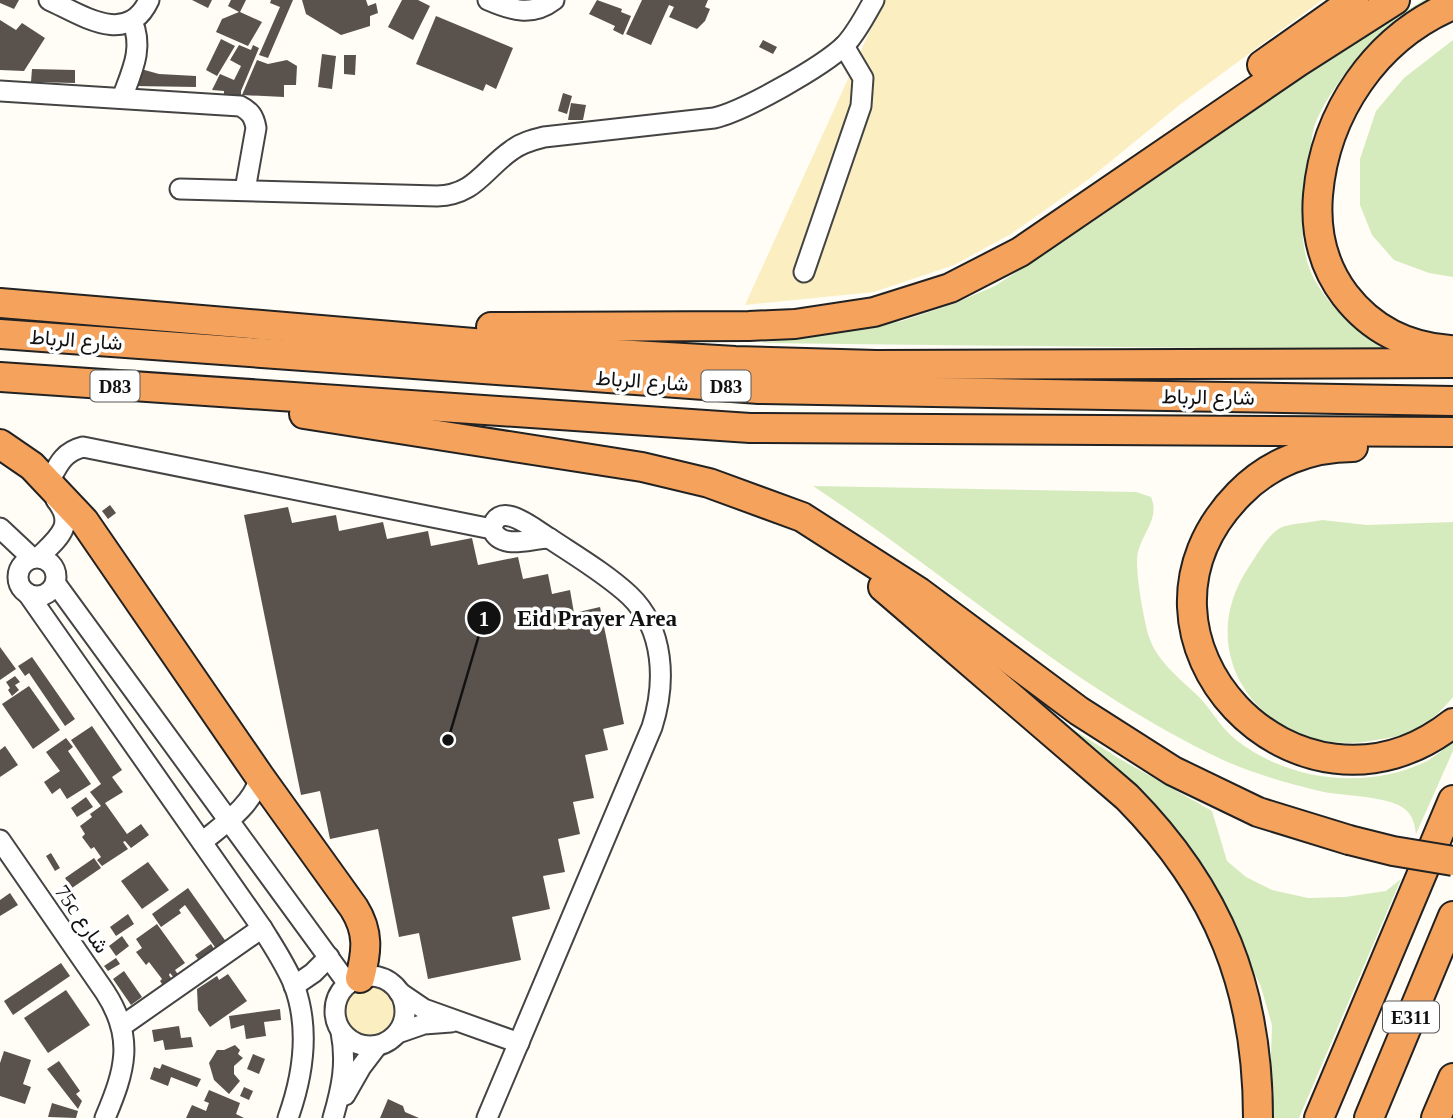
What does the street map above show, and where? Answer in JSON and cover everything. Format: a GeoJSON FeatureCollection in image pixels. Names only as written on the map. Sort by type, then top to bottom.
{"type":"FeatureCollection","features":[{"type":"Feature","properties":{"kind":"highway"},"geometry":{"type":"LineString","coordinates":[[1114,189],[1272,57],[1354,0]]}},
{"type":"Feature","properties":{"kind":"highway"},"geometry":{"type":"LineString","coordinates":[[317,328],[749,326],[835,320],[912,302],[986,271],[1020,252],[1275,78],[1395,0]]}},
{"type":"Feature","properties":{"kind":"highway"},"geometry":{"type":"LineString","coordinates":[[1453,5],[1422,21],[1401,36],[1382,53],[1352,91],[1339,113],[1323,160],[1317,219],[1322,252],[1335,282],[1355,309],[1380,329],[1400,339],[1420,346],[1453,350]]}},
{"type":"Feature","properties":{"kind":"highway"},"geometry":{"type":"LineString","coordinates":[[0,303],[582,352],[735,361],[876,365],[1453,363]]}},
{"type":"Feature","properties":{"kind":"highway","name":"شارع الرباط"},"geometry":{"type":"LineString","coordinates":[[0,334],[759,389],[1453,401]]}},
{"type":"Feature","properties":{"kind":"highway","name":"شارع الرباط"},"geometry":{"type":"LineString","coordinates":[[0,377],[750,428],[1445,431]]}},
{"type":"Feature","properties":{"kind":"highway"},"geometry":{"type":"LineString","coordinates":[[230,394],[308,415],[347,422],[642,467],[709,484],[802,517],[908,585],[1079,711],[1172,771],[1258,812],[1349,840],[1453,861]]}},
{"type":"Feature","properties":{"kind":"highway"},"geometry":{"type":"LineString","coordinates":[[1445,431],[1410,444],[1326,448],[1309,452],[1291,458],[1260,476],[1233,500],[1211,530],[1194,582],[1193,616],[1200,652],[1208,670],[1230,703],[1260,730],[1295,749],[1334,758],[1374,758],[1413,747],[1453,723]]}},
{"type":"Feature","properties":{"kind":"highway"},"geometry":{"type":"LineString","coordinates":[[0,444],[41,474],[84,521],[360,919],[366,943],[354,981]]}},
{"type":"Feature","properties":{"kind":"highway"},"geometry":{"type":"LineString","coordinates":[[802,517],[1127,797],[1167,841],[1201,889],[1237,969],[1250,1016],[1256,1055],[1258,1118]]}},
{"type":"Feature","properties":{"kind":"highway"},"geometry":{"type":"LineString","coordinates":[[1319,1118],[1453,800]]}},
{"type":"Feature","properties":{"kind":"highway","name":"E311"},"geometry":{"type":"LineString","coordinates":[[1369,1118],[1453,916]]}},
{"type":"Feature","properties":{"kind":"highway"},"geometry":{"type":"LineString","coordinates":[[1436,1118],[1453,1078]]}},
{"type":"Feature","properties":{"kind":"street"},"geometry":{"type":"LineString","coordinates":[[50,0],[100,23],[116,25],[132,21],[145,10],[149,0]]}},
{"type":"Feature","properties":{"kind":"street"},"geometry":{"type":"LineString","coordinates":[[488,0],[513,10],[526,11],[547,4]]}},
{"type":"Feature","properties":{"kind":"street"},"geometry":{"type":"LineString","coordinates":[[180,188],[437,196],[458,194],[476,182],[514,148],[528,141],[726,115],[750,105],[844,46],[857,30],[874,0]]}},
{"type":"Feature","properties":{"kind":"street"},"geometry":{"type":"LineString","coordinates":[[122,98],[138,50],[132,21]]}},
{"type":"Feature","properties":{"kind":"street"},"geometry":{"type":"LineString","coordinates":[[804,272],[861,106],[863,78],[844,46]]}},
{"type":"Feature","properties":{"kind":"street"},"geometry":{"type":"LineString","coordinates":[[0,91],[240,106],[254,118],[256,128],[245,190]]}},
{"type":"Feature","properties":{"kind":"street"},"geometry":{"type":"LineString","coordinates":[[40,558],[60,536],[65,519],[62,507],[33,475],[41,474],[72,450],[83,447],[492,529],[494,535],[505,542],[549,538],[611,580],[631,597],[646,618],[656,642],[661,667],[661,687],[652,727],[487,1118]]}},
{"type":"Feature","properties":{"kind":"street"},"geometry":{"type":"LineString","coordinates":[[0,528],[56,570],[56,583],[115,665],[329,957],[354,981]]}},
{"type":"Feature","properties":{"kind":"street"},"geometry":{"type":"LineString","coordinates":[[100,545],[84,540],[69,542],[21,565],[18,578],[23,590],[262,928],[294,986],[302,1017],[303,1048],[300,1079],[288,1118]]}},
{"type":"Feature","properties":{"kind":"street"},"geometry":{"type":"LineString","coordinates":[[28,594],[47,594],[56,583]]}},
{"type":"Feature","properties":{"kind":"street"},"geometry":{"type":"LineString","coordinates":[[91,683],[115,665]]}},
{"type":"Feature","properties":{"kind":"street"},"geometry":{"type":"LineString","coordinates":[[202,842],[229,820],[254,793],[260,778]]}},
{"type":"Feature","properties":{"kind":"street"},"geometry":{"type":"LineString","coordinates":[[229,820],[253,810],[284,809]]}},
{"type":"Feature","properties":{"kind":"street","name":"75c شارع"},"geometry":{"type":"LineString","coordinates":[[0,840],[105,992],[122,1026]]}},
{"type":"Feature","properties":{"kind":"street"},"geometry":{"type":"LineString","coordinates":[[105,1118],[122,1072],[122,1026],[262,928]]}},
{"type":"Feature","properties":{"kind":"street"},"geometry":{"type":"LineString","coordinates":[[294,986],[313,973],[329,957]]}},
{"type":"Feature","properties":{"kind":"street"},"geometry":{"type":"LineString","coordinates":[[333,1118],[345,1063],[335,1006],[339,994],[354,981],[382,978],[424,1009],[519,1043]]}},
{"type":"Feature","properties":{"kind":"street"},"geometry":{"type":"LineString","coordinates":[[398,1033],[405,1013],[399,992]]}},
{"type":"Feature","properties":{"kind":"street"},"geometry":{"type":"LineString","coordinates":[[341,1031],[351,1041],[364,1046],[377,1046],[398,1033],[424,1024],[464,1022]]}},
{"type":"Feature","properties":{"kind":"street"},"geometry":{"type":"LineString","coordinates":[[333,1118],[361,1067],[377,1046]]}},
{"type":"Feature","properties":{"kind":"green space"},"geometry":{"type":"Polygon","coordinates":[[[1424,0],[1438,0],[1375,42],[1357,59],[1332,92],[1314,127],[1305,186],[1302,220],[1305,254],[1317,284],[1339,312],[1385,350],[761,343],[840,333],[902,321],[995,286],[1094,221],[1281,88],[1424,0]]]}},
{"type":"Feature","properties":{"kind":"green space"},"geometry":{"type":"Polygon","coordinates":[[[1453,40],[1453,277],[1429,273],[1394,260],[1372,235],[1360,205],[1360,159],[1376,111],[1404,78],[1453,40]]]}},
{"type":"Feature","properties":{"kind":"green space"},"geometry":{"type":"Polygon","coordinates":[[[813,486],[1136,492],[1151,497],[1152,518],[1140,545],[1137,570],[1149,637],[1164,663],[1200,698],[1235,739],[1278,764],[1303,772],[1328,777],[1379,776],[1427,761],[1453,742],[1453,751],[1416,834],[1410,815],[1399,805],[1379,799],[1324,792],[1272,778],[1223,760],[1168,732],[1063,666],[813,486]]]}},
{"type":"Feature","properties":{"kind":"green space"},"geometry":{"type":"Polygon","coordinates":[[[1322,520],[1367,525],[1453,522],[1453,697],[1432,718],[1408,733],[1376,740],[1338,743],[1303,735],[1273,719],[1250,696],[1234,667],[1228,635],[1232,600],[1250,565],[1267,540],[1280,528],[1322,520]]]}},
{"type":"Feature","properties":{"kind":"green space"},"geometry":{"type":"Polygon","coordinates":[[[1031,703],[1120,759],[1212,811],[1227,861],[1246,877],[1272,890],[1308,898],[1345,897],[1386,891],[1401,879],[1299,1118],[1269,1118],[1272,1025],[1261,987],[1192,851],[1157,812],[1031,703]]]}},
{"type":"Feature","properties":{"kind":"sand"},"geometry":{"type":"Polygon","coordinates":[[[884,0],[1322,0],[1182,103],[1089,179],[1011,234],[954,265],[874,292],[745,305],[884,0]]]}},
{"type":"Feature","properties":{"kind":"sand"},"geometry":{"type":"Polygon","coordinates":[[[369,986],[388,993],[395,1012],[388,1031],[369,1038],[350,1031],[343,1012],[350,993],[369,986]]]}},
{"type":"Feature","properties":{"kind":"building"},"geometry":{"type":"Polygon","coordinates":[[[0,0],[19,0],[14,9],[0,3],[0,0]]]}},
{"type":"Feature","properties":{"kind":"building"},"geometry":{"type":"Polygon","coordinates":[[[192,0],[212,0],[208,8],[192,0]]]}},
{"type":"Feature","properties":{"kind":"building"},"geometry":{"type":"Polygon","coordinates":[[[231,0],[246,0],[240,12],[262,22],[248,46],[216,32],[222,19],[239,12],[228,6],[231,0]]]}},
{"type":"Feature","properties":{"kind":"building"},"geometry":{"type":"Polygon","coordinates":[[[271,0],[293,0],[268,58],[259,55],[280,7],[270,3],[271,0]]]}},
{"type":"Feature","properties":{"kind":"building"},"geometry":{"type":"Polygon","coordinates":[[[302,0],[366,0],[368,6],[376,3],[378,13],[370,16],[370,26],[341,35],[306,14],[302,0]]]}},
{"type":"Feature","properties":{"kind":"building"},"geometry":{"type":"Polygon","coordinates":[[[402,0],[418,0],[430,6],[413,40],[388,27],[402,0]]]}},
{"type":"Feature","properties":{"kind":"building"},"geometry":{"type":"Polygon","coordinates":[[[597,0],[622,9],[621,12],[631,16],[623,35],[613,30],[615,26],[589,14],[597,0]]]}},
{"type":"Feature","properties":{"kind":"building"},"geometry":{"type":"Polygon","coordinates":[[[642,0],[708,0],[705,7],[710,9],[705,21],[697,29],[669,17],[674,7],[669,5],[651,45],[626,34],[642,0]]]}},
{"type":"Feature","properties":{"kind":"building"},"geometry":{"type":"Polygon","coordinates":[[[436,16],[513,48],[496,89],[486,84],[483,91],[416,64],[436,16]]]}},
{"type":"Feature","properties":{"kind":"building"},"geometry":{"type":"Polygon","coordinates":[[[0,20],[16,30],[22,23],[45,38],[24,71],[0,70],[0,20]]]}},
{"type":"Feature","properties":{"kind":"building"},"geometry":{"type":"Polygon","coordinates":[[[221,39],[235,46],[217,76],[206,70],[221,39]]]}},
{"type":"Feature","properties":{"kind":"building"},"geometry":{"type":"Polygon","coordinates":[[[763,40],[777,47],[773,54],[759,47],[763,40]]]}},
{"type":"Feature","properties":{"kind":"building"},"geometry":{"type":"Polygon","coordinates":[[[239,45],[251,50],[253,45],[259,48],[241,91],[241,102],[224,101],[224,91],[212,90],[220,74],[234,80],[241,66],[230,60],[239,45]]]}},
{"type":"Feature","properties":{"kind":"building"},"geometry":{"type":"Polygon","coordinates":[[[322,54],[336,56],[332,89],[318,87],[322,54]]]}},
{"type":"Feature","properties":{"kind":"building"},"geometry":{"type":"Polygon","coordinates":[[[344,55],[356,55],[355,75],[344,74],[344,55]]]}},
{"type":"Feature","properties":{"kind":"building"},"geometry":{"type":"Polygon","coordinates":[[[257,60],[268,64],[287,60],[297,66],[296,85],[284,85],[284,97],[242,95],[257,60]]]}},
{"type":"Feature","properties":{"kind":"building"},"geometry":{"type":"Polygon","coordinates":[[[32,69],[75,70],[75,83],[31,82],[32,69]]]}},
{"type":"Feature","properties":{"kind":"building"},"geometry":{"type":"Polygon","coordinates":[[[141,69],[159,74],[196,76],[196,87],[134,86],[141,69]]]}},
{"type":"Feature","properties":{"kind":"building"},"geometry":{"type":"Polygon","coordinates":[[[563,93],[572,96],[567,114],[558,111],[563,93]]]}},
{"type":"Feature","properties":{"kind":"building"},"geometry":{"type":"Polygon","coordinates":[[[571,103],[586,105],[583,120],[568,120],[571,103]]]}},
{"type":"Feature","properties":{"kind":"building"},"geometry":{"type":"Polygon","coordinates":[[[110,505],[116,513],[108,519],[102,511],[110,505]]]}},
{"type":"Feature","properties":{"kind":"building"},"geometry":{"type":"Polygon","coordinates":[[[288,507],[292,523],[336,515],[339,531],[383,522],[387,539],[428,531],[431,546],[472,538],[478,565],[518,557],[523,579],[548,574],[552,594],[570,590],[574,613],[600,607],[624,724],[603,729],[608,750],[585,755],[594,798],[573,802],[580,834],[558,839],[565,872],[543,876],[550,909],[512,917],[521,960],[428,979],[419,933],[399,937],[378,829],[330,839],[320,791],[301,795],[244,515],[288,507]]]}},
{"type":"Feature","properties":{"kind":"building"},"geometry":{"type":"Polygon","coordinates":[[[0,647],[16,669],[0,680],[0,647]]]}},
{"type":"Feature","properties":{"kind":"building"},"geometry":{"type":"Polygon","coordinates":[[[32,657],[75,719],[65,726],[29,673],[25,676],[18,666],[32,657]]]}},
{"type":"Feature","properties":{"kind":"building"},"geometry":{"type":"Polygon","coordinates":[[[15,676],[20,682],[15,685],[19,690],[12,696],[6,682],[15,676]]]}},
{"type":"Feature","properties":{"kind":"building"},"geometry":{"type":"Polygon","coordinates":[[[29,686],[60,730],[33,749],[2,704],[29,686]]]}},
{"type":"Feature","properties":{"kind":"building"},"geometry":{"type":"Polygon","coordinates":[[[92,726],[122,770],[112,777],[123,792],[105,803],[127,834],[141,824],[149,835],[131,848],[123,842],[128,849],[102,866],[97,860],[101,857],[82,837],[85,834],[80,826],[101,806],[90,792],[101,784],[71,740],[92,726]]]}},
{"type":"Feature","properties":{"kind":"building"},"geometry":{"type":"Polygon","coordinates":[[[66,738],[73,747],[68,751],[91,784],[67,799],[60,788],[52,794],[44,782],[60,771],[46,752],[66,738]]]}},
{"type":"Feature","properties":{"kind":"building"},"geometry":{"type":"Polygon","coordinates":[[[5,746],[18,765],[0,777],[0,750],[5,746]]]}},
{"type":"Feature","properties":{"kind":"building"},"geometry":{"type":"Polygon","coordinates":[[[86,797],[93,807],[77,817],[71,808],[86,797]]]}},
{"type":"Feature","properties":{"kind":"building"},"geometry":{"type":"Polygon","coordinates":[[[51,853],[60,868],[55,871],[46,856],[51,853]]]}},
{"type":"Feature","properties":{"kind":"building"},"geometry":{"type":"Polygon","coordinates":[[[94,858],[101,868],[72,888],[65,878],[94,858]]]}},
{"type":"Feature","properties":{"kind":"building"},"geometry":{"type":"Polygon","coordinates":[[[148,862],[169,890],[142,909],[121,881],[148,862]]]}},
{"type":"Feature","properties":{"kind":"building"},"geometry":{"type":"Polygon","coordinates":[[[188,888],[227,943],[217,950],[185,905],[179,910],[181,913],[161,927],[152,914],[188,888]]]}},
{"type":"Feature","properties":{"kind":"building"},"geometry":{"type":"Polygon","coordinates":[[[10,893],[18,905],[0,916],[0,900],[10,893]]]}},
{"type":"Feature","properties":{"kind":"building"},"geometry":{"type":"Polygon","coordinates":[[[128,914],[134,924],[116,936],[110,927],[128,914]]]}},
{"type":"Feature","properties":{"kind":"building"},"geometry":{"type":"Polygon","coordinates":[[[157,924],[185,963],[175,970],[179,976],[175,979],[170,973],[173,981],[164,987],[160,981],[162,979],[149,962],[146,965],[136,952],[142,948],[136,939],[157,924]]]}},
{"type":"Feature","properties":{"kind":"building"},"geometry":{"type":"Polygon","coordinates":[[[122,936],[129,946],[116,956],[109,946],[122,936]]]}},
{"type":"Feature","properties":{"kind":"building"},"geometry":{"type":"Polygon","coordinates":[[[211,944],[216,952],[201,963],[195,955],[211,944]]]}},
{"type":"Feature","properties":{"kind":"building"},"geometry":{"type":"Polygon","coordinates":[[[116,958],[120,964],[108,971],[104,966],[116,958]]]}},
{"type":"Feature","properties":{"kind":"building"},"geometry":{"type":"Polygon","coordinates":[[[61,963],[70,976],[13,1015],[4,1001],[61,963]]]}},
{"type":"Feature","properties":{"kind":"building"},"geometry":{"type":"Polygon","coordinates":[[[124,971],[142,997],[131,1005],[113,979],[124,971]]]}},
{"type":"Feature","properties":{"kind":"building"},"geometry":{"type":"Polygon","coordinates":[[[228,974],[247,1001],[210,1027],[198,1010],[197,989],[217,976],[219,980],[228,974]]]}},
{"type":"Feature","properties":{"kind":"building"},"geometry":{"type":"Polygon","coordinates":[[[66,990],[90,1025],[48,1053],[24,1018],[66,990]]]}},
{"type":"Feature","properties":{"kind":"building"},"geometry":{"type":"Polygon","coordinates":[[[280,1009],[281,1020],[264,1022],[266,1036],[246,1039],[244,1025],[231,1029],[229,1016],[280,1009]]]}},
{"type":"Feature","properties":{"kind":"building"},"geometry":{"type":"Polygon","coordinates":[[[179,1026],[181,1038],[191,1037],[193,1047],[165,1050],[163,1040],[154,1042],[152,1030],[179,1026]]]}},
{"type":"Feature","properties":{"kind":"building"},"geometry":{"type":"Polygon","coordinates":[[[235,1045],[240,1050],[238,1054],[243,1058],[234,1066],[234,1074],[240,1081],[229,1094],[214,1080],[209,1063],[217,1050],[235,1045]]]}},
{"type":"Feature","properties":{"kind":"building"},"geometry":{"type":"Polygon","coordinates":[[[4,1051],[31,1060],[23,1084],[31,1087],[25,1104],[0,1096],[0,1063],[4,1051]]]}},
{"type":"Feature","properties":{"kind":"building"},"geometry":{"type":"Polygon","coordinates":[[[253,1054],[265,1059],[259,1074],[247,1069],[253,1054]]]}},
{"type":"Feature","properties":{"kind":"building"},"geometry":{"type":"Polygon","coordinates":[[[59,1061],[80,1091],[76,1094],[82,1101],[78,1109],[47,1069],[59,1061]]]}},
{"type":"Feature","properties":{"kind":"building"},"geometry":{"type":"Polygon","coordinates":[[[162,1064],[201,1079],[197,1087],[171,1077],[168,1086],[150,1079],[154,1067],[160,1069],[162,1064]]]}},
{"type":"Feature","properties":{"kind":"building"},"geometry":{"type":"Polygon","coordinates":[[[244,1087],[253,1091],[249,1100],[240,1096],[244,1087]]]}},
{"type":"Feature","properties":{"kind":"building"},"geometry":{"type":"Polygon","coordinates":[[[209,1090],[240,1103],[236,1114],[244,1118],[186,1118],[192,1105],[206,1111],[209,1103],[204,1101],[209,1090]]]}},
{"type":"Feature","properties":{"kind":"building"},"geometry":{"type":"Polygon","coordinates":[[[388,1099],[403,1106],[405,1112],[419,1118],[380,1118],[388,1099]]]}},
{"type":"Feature","properties":{"kind":"building"},"geometry":{"type":"Polygon","coordinates":[[[52,1103],[78,1111],[76,1118],[48,1117],[52,1103]]]}},
{"type":"Feature","properties":{"kind":"place","name":"Eid Prayer Area"},"geometry":{"type":"Point","coordinates":[448,740]}}]}
